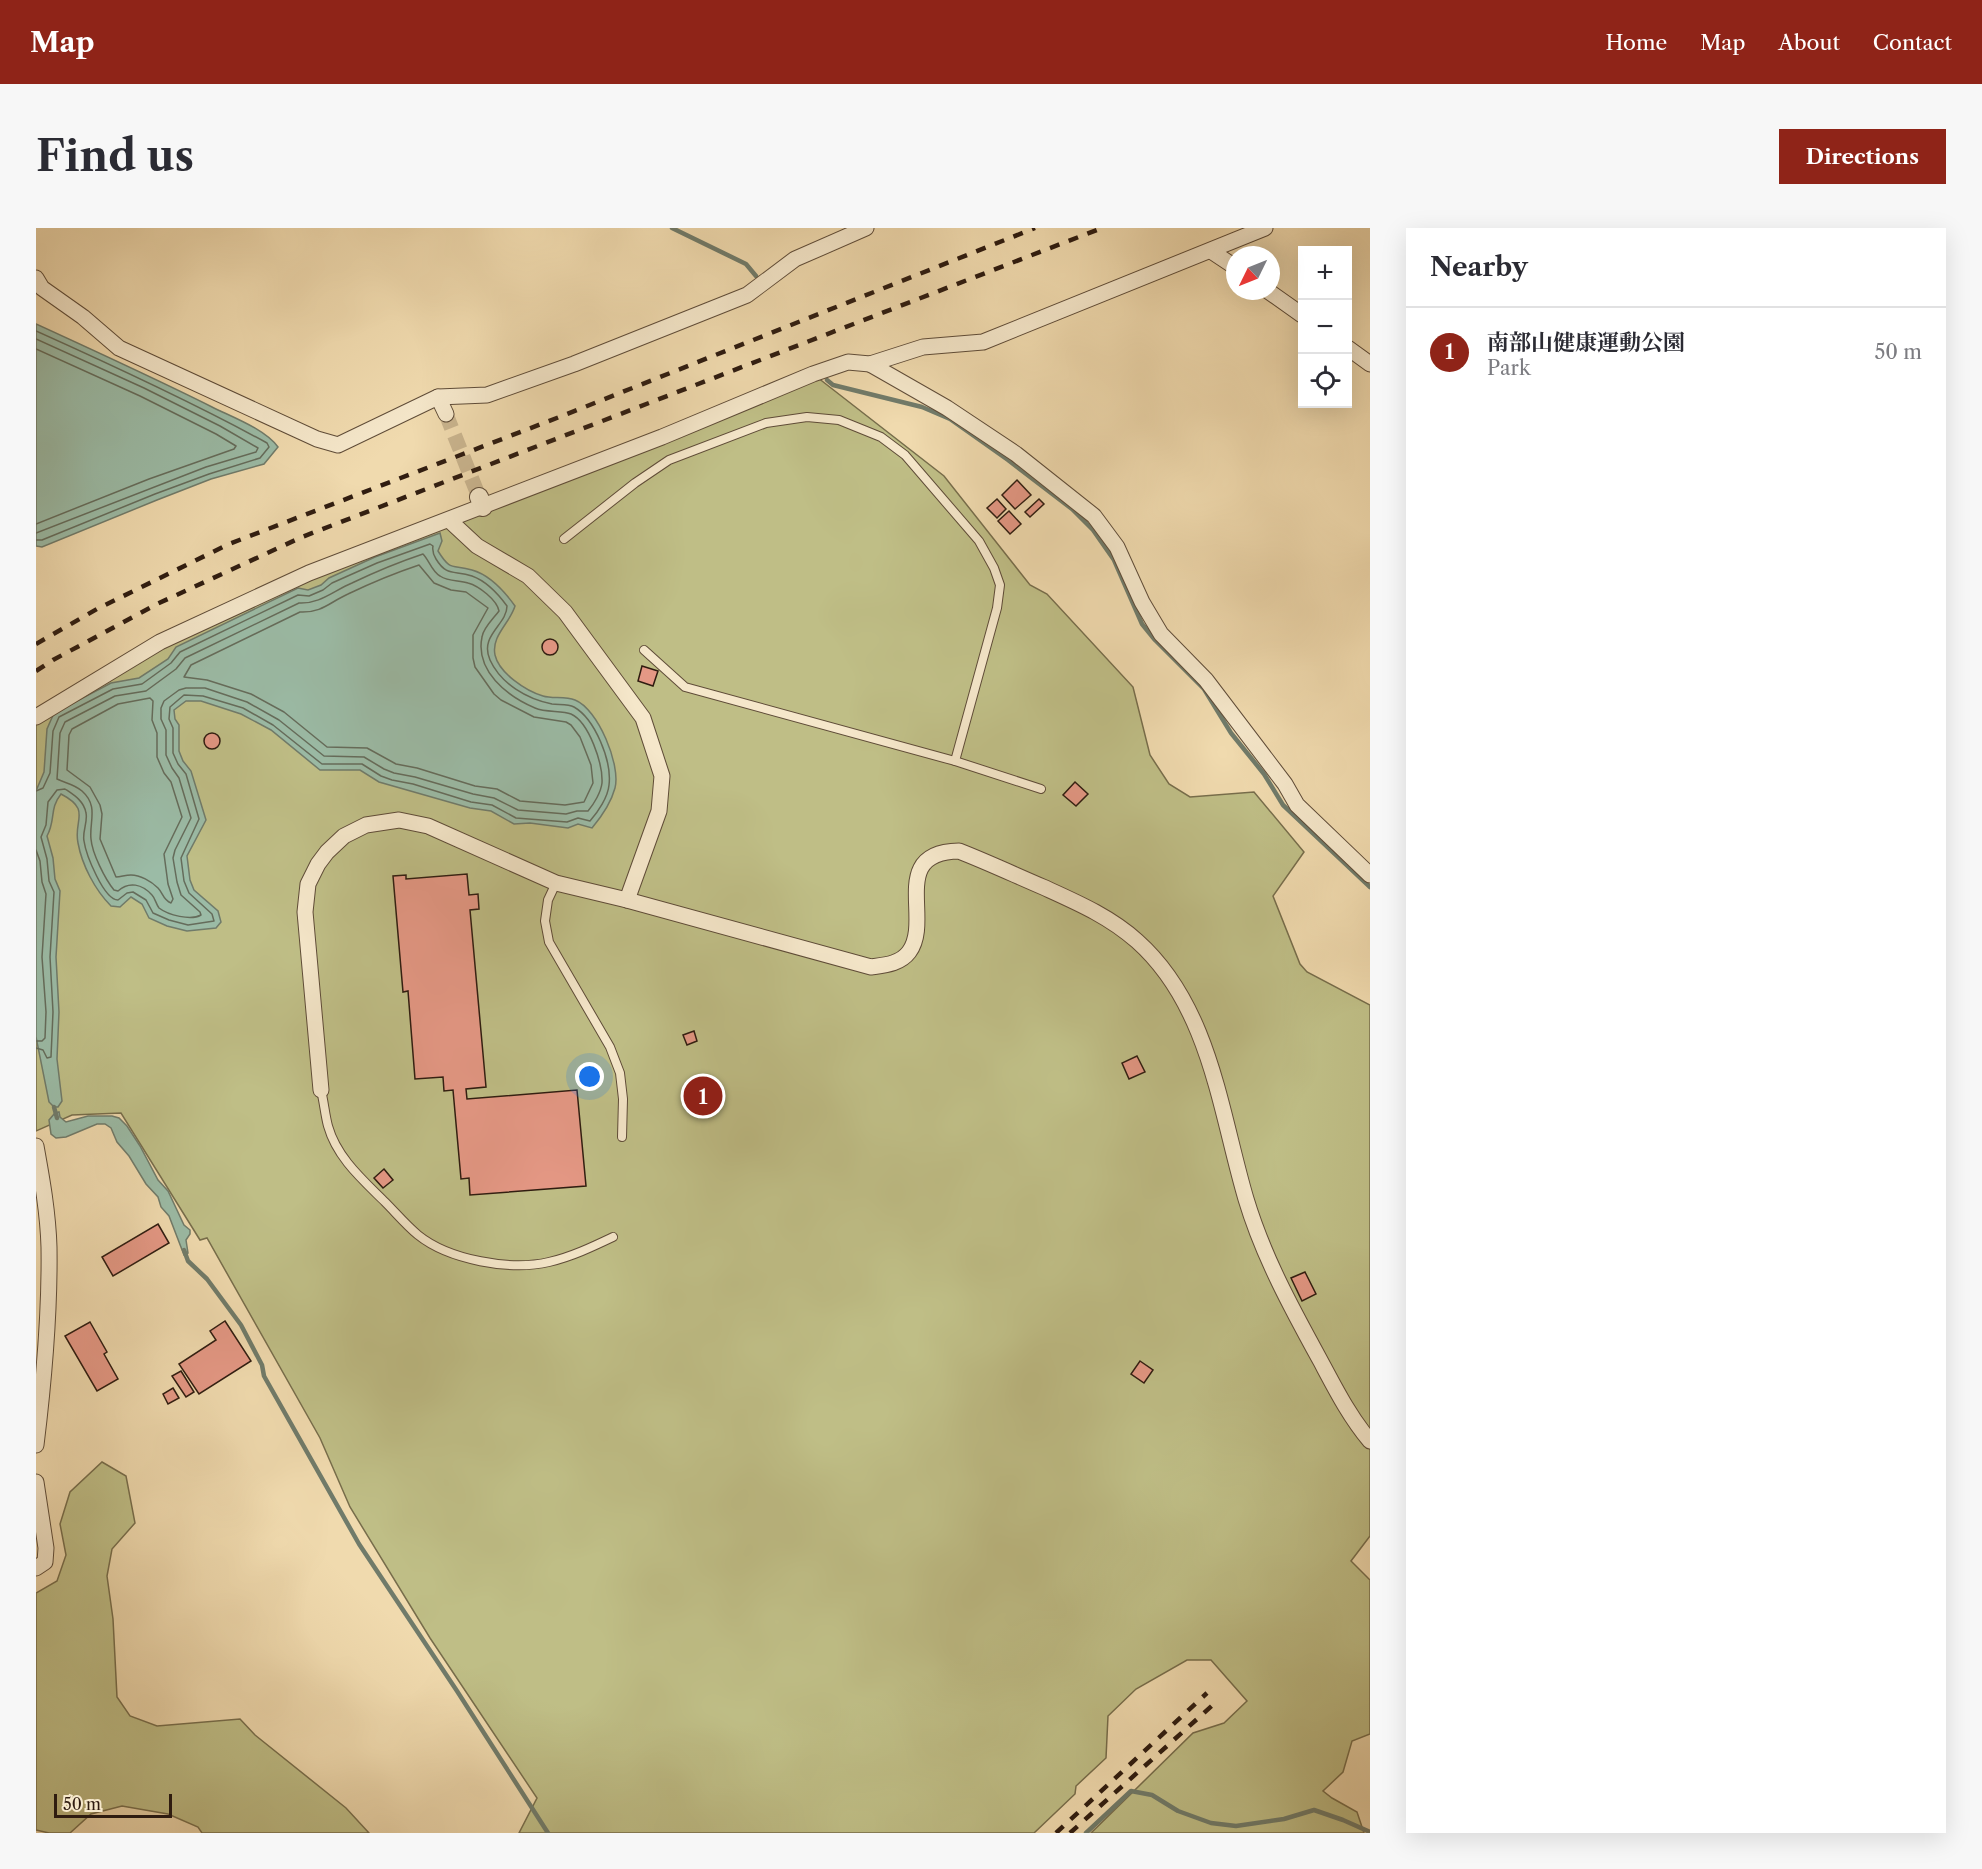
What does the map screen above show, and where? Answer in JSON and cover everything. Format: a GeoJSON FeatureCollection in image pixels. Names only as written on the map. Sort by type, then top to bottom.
{"type":"FeatureCollection","features":[{"type":"Feature","properties":{"kind":"street"},"geometry":{"type":"LineString","coordinates":[[36,278],[42,288],[83,317],[119,348],[317,439],[338,445],[438,397],[488,395],[585,360],[747,295],[795,259],[866,228]]}},
{"type":"Feature","properties":{"kind":"street"},"geometry":{"type":"LineString","coordinates":[[36,717],[160,642],[309,573],[449,520],[481,502],[662,437],[813,374],[848,362],[870,364],[923,347],[983,342],[1265,228]]}},
{"type":"Feature","properties":{"kind":"street"},"geometry":{"type":"LineString","coordinates":[[1211,251],[1226,261]]}},
{"type":"Feature","properties":{"kind":"street"},"geometry":{"type":"LineString","coordinates":[[1280,299],[1298,312]]}},
{"type":"Feature","properties":{"kind":"street"},"geometry":{"type":"LineString","coordinates":[[1352,351],[1370,364]]}},
{"type":"Feature","properties":{"kind":"street"},"geometry":{"type":"LineString","coordinates":[[870,364],[947,408],[1016,454],[1094,516],[1117,547],[1142,602],[1161,634],[1206,680],[1285,784],[1297,805],[1370,875]]}},
{"type":"Feature","properties":{"kind":"street"},"geometry":{"type":"LineString","coordinates":[[438,397],[446,414]]}},
{"type":"Feature","properties":{"kind":"street"},"geometry":{"type":"LineString","coordinates":[[449,520],[477,546],[528,576],[565,612],[643,717],[662,776],[659,811],[627,900]]}},
{"type":"Feature","properties":{"kind":"street"},"geometry":{"type":"LineString","coordinates":[[321,1090],[305,912],[308,884],[327,852],[344,836],[366,825],[399,820],[428,826],[556,883],[627,900],[871,967],[893,964],[909,952],[917,934],[916,882],[925,863],[944,851],[959,851],[1089,908],[1113,922],[1138,942],[1161,967],[1179,992],[1194,1019],[1208,1056],[1247,1202],[1272,1266],[1288,1301],[1345,1406],[1370,1441]]}},
{"type":"Feature","properties":{"kind":"street"},"geometry":{"type":"LineString","coordinates":[[36,1146],[43,1183],[49,1245],[36,1445]]}},
{"type":"Feature","properties":{"kind":"street"},"geometry":{"type":"LineString","coordinates":[[36,1482],[46,1548],[45,1562],[36,1568]]}},
{"type":"Feature","properties":{"kind":"lane"},"geometry":{"type":"LineString","coordinates":[[564,539],[635,483],[669,460],[766,423],[807,417],[839,420],[881,437],[905,455],[979,542],[994,568],[999,585],[997,608],[956,761]]}},
{"type":"Feature","properties":{"kind":"lane"},"geometry":{"type":"LineString","coordinates":[[644,650],[685,687],[956,761],[1041,789]]}},
{"type":"Feature","properties":{"kind":"lane"},"geometry":{"type":"LineString","coordinates":[[556,883],[548,900],[544,921],[549,942],[610,1047],[621,1082],[622,1137]]}},
{"type":"Feature","properties":{"kind":"lane"},"geometry":{"type":"LineString","coordinates":[[321,1090],[329,1128],[340,1153],[354,1171],[418,1234],[437,1247],[482,1262],[514,1265],[547,1262],[578,1253],[613,1237]]}},
{"type":"Feature","properties":{"kind":"shaded area"},"geometry":{"type":"Polygon","coordinates":[[[813,374],[944,476],[1030,585],[1047,594],[1133,687],[1150,755],[1169,784],[1190,797],[1254,792],[1304,852],[1273,896],[1300,964],[1307,972],[1370,1005],[1370,1536],[1351,1561],[1370,1580],[1370,1734],[1352,1741],[1343,1772],[1323,1791],[1357,1812],[1364,1833],[1091,1833],[1193,1733],[1224,1723],[1247,1701],[1211,1660],[1187,1660],[1136,1689],[1108,1716],[1106,1758],[1076,1786],[1075,1794],[1034,1833],[519,1833],[537,1798],[430,1638],[350,1507],[320,1438],[207,1238],[200,1240],[121,1113],[72,1115],[36,1131],[36,717],[160,642],[813,374]]]}},
{"type":"Feature","properties":{"kind":"shaded area"},"geometry":{"type":"Polygon","coordinates":[[[102,1462],[126,1476],[135,1523],[112,1549],[107,1576],[113,1619],[117,1697],[130,1716],[157,1726],[240,1719],[255,1735],[346,1808],[369,1833],[202,1833],[198,1827],[168,1814],[122,1806],[91,1814],[70,1833],[49,1833],[36,1830],[36,1593],[57,1581],[66,1555],[60,1524],[70,1492],[102,1462]]]}},
{"type":"Feature","properties":{"kind":"water"},"geometry":{"type":"Polygon","coordinates":[[[36,324],[248,424],[278,447],[264,464],[211,479],[42,547],[36,546],[36,324]]]}},
{"type":"Feature","properties":{"kind":"water"},"geometry":{"type":"Polygon","coordinates":[[[440,533],[442,541],[438,551],[449,565],[479,572],[502,590],[515,606],[498,636],[495,648],[498,662],[507,675],[536,694],[575,700],[584,705],[599,726],[611,752],[616,778],[613,794],[603,814],[592,828],[578,824],[568,828],[530,823],[514,824],[491,811],[470,808],[379,782],[360,770],[320,770],[271,730],[241,714],[201,701],[186,701],[174,710],[175,719],[179,725],[179,751],[191,771],[206,820],[187,856],[190,880],[194,890],[218,911],[221,922],[216,928],[187,931],[149,918],[142,904],[131,897],[120,907],[111,906],[95,885],[83,860],[77,835],[79,810],[61,794],[55,805],[47,836],[53,858],[55,879],[60,891],[56,957],[59,1012],[57,1059],[62,1101],[58,1107],[54,1107],[49,1102],[36,1037],[36,791],[44,772],[47,729],[54,713],[111,683],[139,678],[168,659],[176,647],[298,588],[308,590],[321,585],[329,578],[375,557],[440,533]]]}},
{"type":"Feature","properties":{"kind":"water"},"geometry":{"type":"Polygon","coordinates":[[[59,1112],[60,1117],[66,1122],[88,1116],[112,1116],[119,1118],[127,1126],[158,1180],[168,1191],[184,1225],[190,1230],[186,1240],[188,1253],[184,1255],[169,1216],[161,1207],[158,1197],[146,1184],[129,1156],[117,1142],[111,1128],[105,1124],[97,1124],[66,1137],[56,1138],[51,1134],[49,1120],[59,1112]]]}},
{"type":"Feature","properties":{"kind":"building"},"geometry":{"type":"Polygon","coordinates":[[[1017,480],[1031,495],[1015,509],[1002,495],[1017,480]]]}},
{"type":"Feature","properties":{"kind":"building"},"geometry":{"type":"Polygon","coordinates":[[[997,499],[1006,509],[997,518],[987,508],[997,499]]]}},
{"type":"Feature","properties":{"kind":"building"},"geometry":{"type":"Polygon","coordinates":[[[1039,499],[1044,504],[1030,517],[1025,512],[1039,499]]]}},
{"type":"Feature","properties":{"kind":"building"},"geometry":{"type":"Polygon","coordinates":[[[1009,511],[1021,524],[1010,534],[998,521],[1009,511]]]}},
{"type":"Feature","properties":{"kind":"building"},"geometry":{"type":"Polygon","coordinates":[[[547,639],[553,639],[558,647],[556,653],[547,655],[542,650],[542,644],[547,639]]]}},
{"type":"Feature","properties":{"kind":"building"},"geometry":{"type":"Polygon","coordinates":[[[642,666],[658,671],[653,686],[638,681],[642,666]]]}},
{"type":"Feature","properties":{"kind":"building"},"geometry":{"type":"Polygon","coordinates":[[[209,733],[215,733],[220,741],[218,747],[209,749],[204,744],[204,738],[209,733]]]}},
{"type":"Feature","properties":{"kind":"building"},"geometry":{"type":"Polygon","coordinates":[[[1075,782],[1088,794],[1076,806],[1063,795],[1075,782]]]}},
{"type":"Feature","properties":{"kind":"building"},"geometry":{"type":"Polygon","coordinates":[[[467,874],[469,895],[478,894],[479,909],[470,910],[486,1087],[466,1089],[467,1099],[577,1090],[586,1186],[470,1195],[469,1178],[461,1179],[453,1090],[444,1091],[443,1077],[415,1079],[408,991],[403,992],[393,876],[406,875],[406,879],[467,874]]]}},
{"type":"Feature","properties":{"kind":"building"},"geometry":{"type":"Polygon","coordinates":[[[694,1031],[697,1041],[687,1045],[683,1035],[694,1031]]]}},
{"type":"Feature","properties":{"kind":"building"},"geometry":{"type":"Polygon","coordinates":[[[1137,1056],[1145,1072],[1129,1079],[1122,1063],[1137,1056]]]}},
{"type":"Feature","properties":{"kind":"building"},"geometry":{"type":"Polygon","coordinates":[[[384,1169],[393,1180],[383,1188],[374,1178],[384,1169]]]}},
{"type":"Feature","properties":{"kind":"building"},"geometry":{"type":"Polygon","coordinates":[[[158,1224],[169,1243],[113,1276],[102,1257],[158,1224]]]}},
{"type":"Feature","properties":{"kind":"building"},"geometry":{"type":"Polygon","coordinates":[[[1305,1272],[1316,1294],[1302,1301],[1291,1278],[1305,1272]]]}},
{"type":"Feature","properties":{"kind":"building"},"geometry":{"type":"Polygon","coordinates":[[[225,1321],[251,1361],[199,1394],[179,1364],[216,1340],[210,1331],[225,1321]]]}},
{"type":"Feature","properties":{"kind":"building"},"geometry":{"type":"Polygon","coordinates":[[[90,1322],[107,1352],[104,1354],[118,1379],[97,1391],[65,1336],[90,1322]]]}},
{"type":"Feature","properties":{"kind":"building"},"geometry":{"type":"Polygon","coordinates":[[[1140,1361],[1153,1370],[1144,1383],[1131,1374],[1140,1361]]]}},
{"type":"Feature","properties":{"kind":"building"},"geometry":{"type":"Polygon","coordinates":[[[181,1371],[194,1392],[186,1397],[172,1376],[181,1371]]]}},
{"type":"Feature","properties":{"kind":"building"},"geometry":{"type":"Polygon","coordinates":[[[173,1388],[179,1398],[168,1404],[163,1394],[173,1388]]]}},
{"type":"Feature","properties":{"kind":"waterway"},"geometry":{"type":"LineString","coordinates":[[672,228],[746,264],[756,276]]}},
{"type":"Feature","properties":{"kind":"waterway"},"geometry":{"type":"LineString","coordinates":[[827,380],[833,385],[922,407],[950,419],[1072,509],[1093,530],[1114,560],[1142,624],[1204,689],[1231,733],[1264,774],[1283,805],[1370,887]]}},
{"type":"Feature","properties":{"kind":"waterway"},"geometry":{"type":"LineString","coordinates":[[54,1107],[57,1118]]}},
{"type":"Feature","properties":{"kind":"waterway"},"geometry":{"type":"LineString","coordinates":[[184,1250],[188,1261],[207,1279],[241,1325],[262,1365],[264,1376],[359,1544],[548,1833]]}},
{"type":"Feature","properties":{"kind":"waterway"},"geometry":{"type":"LineString","coordinates":[[1086,1833],[1131,1791],[1152,1795],[1178,1811],[1211,1823],[1236,1826],[1284,1819],[1314,1810],[1370,1832]]}},
{"type":"Feature","properties":{"kind":"tunnel"},"geometry":{"type":"LineString","coordinates":[[446,414],[479,497]]}},
{"type":"Feature","properties":{"kind":"railway"},"geometry":{"type":"LineString","coordinates":[[36,644],[97,609],[229,544],[562,416],[1035,228]]}},
{"type":"Feature","properties":{"kind":"railway"},"geometry":{"type":"LineString","coordinates":[[36,671],[157,604],[302,537],[1102,228]]}},
{"type":"Feature","properties":{"kind":"railway"},"geometry":{"type":"LineString","coordinates":[[1056,1833],[1207,1693]]}},
{"type":"Feature","properties":{"kind":"railway"},"geometry":{"type":"LineString","coordinates":[[1070,1833],[1215,1703]]}},
{"type":"Feature","properties":{"kind":"place","name":"南部山健康運動公園"},"geometry":{"type":"Point","coordinates":[703,1096]}}]}
